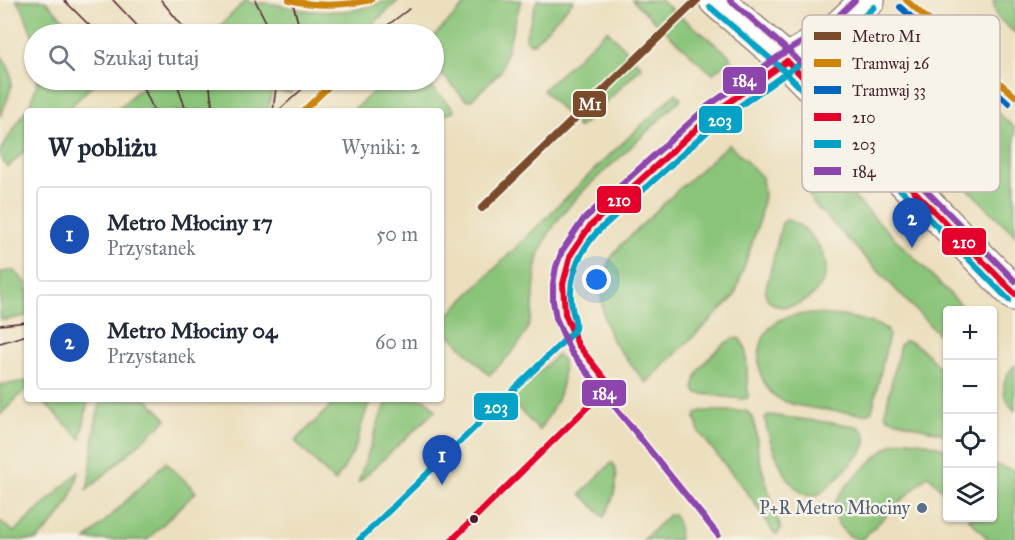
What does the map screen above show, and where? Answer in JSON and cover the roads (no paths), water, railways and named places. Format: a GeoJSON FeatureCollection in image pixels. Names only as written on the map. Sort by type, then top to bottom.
{"type":"FeatureCollection","features":[{"type":"Feature","properties":{"kind":"street"},"geometry":{"type":"LineString","coordinates":[[716,0],[802,76]]}},
{"type":"Feature","properties":{"kind":"street"},"geometry":{"type":"LineString","coordinates":[[852,15],[868,0]]}},
{"type":"Feature","properties":{"kind":"street"},"geometry":{"type":"LineString","coordinates":[[787,61],[802,52]]}},
{"type":"Feature","properties":{"kind":"street"},"geometry":{"type":"LineString","coordinates":[[915,192],[1015,294]]}},
{"type":"Feature","properties":{"kind":"tram line"},"geometry":{"type":"LineString","coordinates":[[64,0],[88,24]]}},
{"type":"Feature","properties":{"kind":"tram line"},"geometry":{"type":"LineString","coordinates":[[113,0],[136,24]]}},
{"type":"Feature","properties":{"kind":"tram line"},"geometry":{"type":"LineString","coordinates":[[161,0],[181,24]]}},
{"type":"Feature","properties":{"kind":"tram line"},"geometry":{"type":"LineString","coordinates":[[255,0],[267,24]]}},
{"type":"Feature","properties":{"kind":"tram line","name":"26"},"geometry":{"type":"LineString","coordinates":[[289,0],[330,5],[371,0]]}},
{"type":"Feature","properties":{"kind":"tram line"},"geometry":{"type":"LineString","coordinates":[[292,0],[298,24]]}},
{"type":"Feature","properties":{"kind":"tram line","name":"26"},"geometry":{"type":"LineString","coordinates":[[906,0],[923,15]]}},
{"type":"Feature","properties":{"kind":"tram line","name":"33"},"geometry":{"type":"LineString","coordinates":[[900,7],[909,15]]}},
{"type":"Feature","properties":{"kind":"tram line"},"geometry":{"type":"LineString","coordinates":[[389,24],[409,9]]}},
{"type":"Feature","properties":{"kind":"tram line","name":"26"},"geometry":{"type":"LineString","coordinates":[[1000,83],[1015,96]]}},
{"type":"Feature","properties":{"kind":"tram line"},"geometry":{"type":"LineString","coordinates":[[144,90],[153,108]]}},
{"type":"Feature","properties":{"kind":"tram line"},"geometry":{"type":"LineString","coordinates":[[179,90],[185,108]]}},
{"type":"Feature","properties":{"kind":"tram line"},"geometry":{"type":"LineString","coordinates":[[210,90],[213,108]]}},
{"type":"Feature","properties":{"kind":"tram line"},"geometry":{"type":"LineString","coordinates":[[273,108],[276,90]]}},
{"type":"Feature","properties":{"kind":"tram line"},"geometry":{"type":"LineString","coordinates":[[281,108],[301,90]]}},
{"type":"Feature","properties":{"kind":"tram line","name":"26"},"geometry":{"type":"LineString","coordinates":[[306,108],[325,90]]}},
{"type":"Feature","properties":{"kind":"tram line","name":"33"},"geometry":{"type":"LineString","coordinates":[[1000,95],[1009,103]]}},
{"type":"Feature","properties":{"kind":"tram line"},"geometry":{"type":"LineString","coordinates":[[0,325],[24,322]]}},
{"type":"Feature","properties":{"kind":"tram line"},"geometry":{"type":"LineString","coordinates":[[0,343],[24,336]]}},
{"type":"Feature","properties":{"kind":"metro line","name":"M1"},"geometry":{"type":"LineString","coordinates":[[482,208],[697,0]]}},
{"type":"Feature","properties":{"kind":"place","name":"Metro Młociny 04"},"geometry":{"type":"Point","coordinates":[912,248]}},
{"type":"Feature","properties":{"kind":"place","name":"Metro Młociny 17"},"geometry":{"type":"Point","coordinates":[442,485]}},
{"type":"Feature","properties":{"kind":"place","name":"P+R Metro Młociny"},"geometry":{"type":"Point","coordinates":[922,508]}}]}
